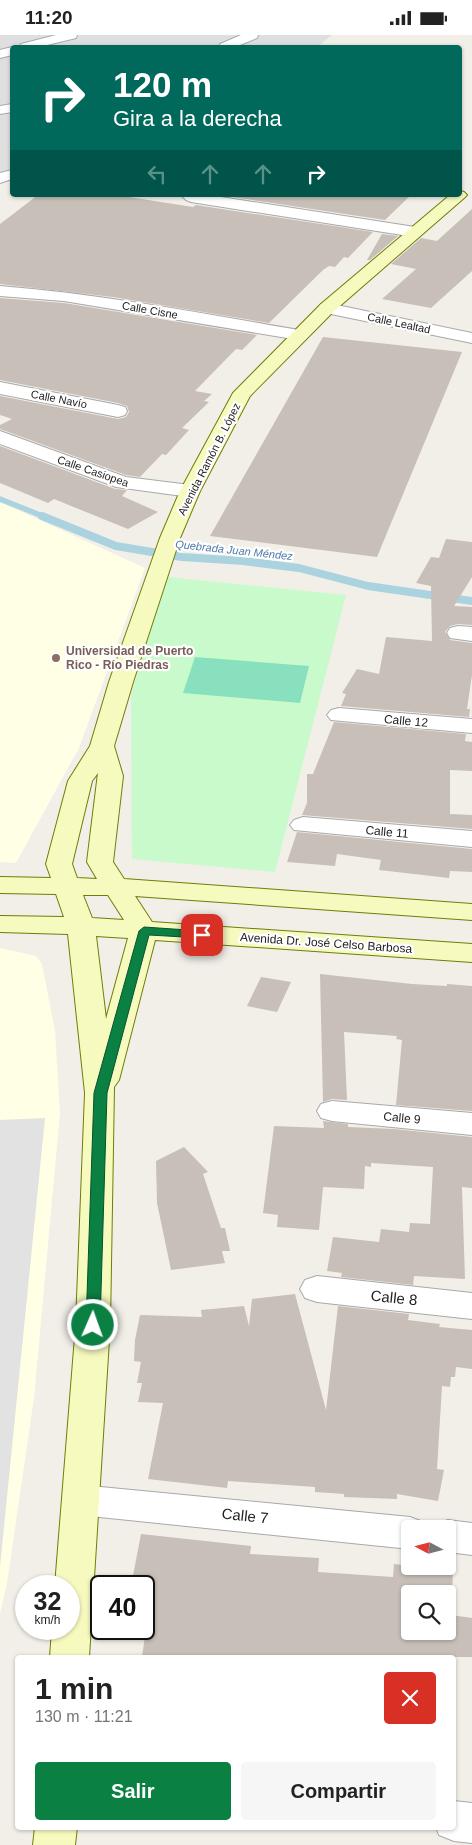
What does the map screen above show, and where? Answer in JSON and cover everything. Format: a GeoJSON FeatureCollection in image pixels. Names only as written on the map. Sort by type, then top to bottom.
{"type":"FeatureCollection","features":[{"type":"Feature","properties":{"kind":"street"},"geometry":{"type":"LineString","coordinates":[[34,45],[72,35]]}},
{"type":"Feature","properties":{"kind":"street"},"geometry":{"type":"LineString","coordinates":[[230,45],[252,35]]}},
{"type":"Feature","properties":{"kind":"street"},"geometry":{"type":"LineString","coordinates":[[191,197],[415,231]]}},
{"type":"Feature","properties":{"kind":"street","name":"Avenida Ramón B. López"},"geometry":{"type":"LineString","coordinates":[[100,1093],[81,926],[59,864],[80,781],[102,746],[121,682],[170,537],[190,491],[242,393],[327,308],[415,231],[458,197]]}},
{"type":"Feature","properties":{"kind":"street","name":"Calle Cisne"},"geometry":{"type":"LineString","coordinates":[[0,291],[64,296],[299,335]]}},
{"type":"Feature","properties":{"kind":"street","name":"Calle Lealtad"},"geometry":{"type":"LineString","coordinates":[[327,308],[472,338]]}},
{"type":"Feature","properties":{"kind":"street","name":"Calle Navío"},"geometry":{"type":"LineString","coordinates":[[0,388],[118,411]]}},
{"type":"Feature","properties":{"kind":"street","name":"Calle Casiopea"},"geometry":{"type":"LineString","coordinates":[[0,437],[123,483],[190,491]]}},
{"type":"Feature","properties":{"kind":"street","name":"Calle 12"},"geometry":{"type":"LineString","coordinates":[[340,715],[472,726]]}},
{"type":"Feature","properties":{"kind":"street"},"geometry":{"type":"LineString","coordinates":[[69,1655],[93,1325],[100,1093],[144,931],[100,862],[110,776],[102,746]]}},
{"type":"Feature","properties":{"kind":"street","name":"Calle 11"},"geometry":{"type":"LineString","coordinates":[[303,825],[472,839]]}},
{"type":"Feature","properties":{"kind":"street"},"geometry":{"type":"LineString","coordinates":[[0,885],[116,887],[472,911]]}},
{"type":"Feature","properties":{"kind":"street","name":"Avenida Dr. José Celso Barbosa"},"geometry":{"type":"LineString","coordinates":[[0,925],[81,926],[472,953]]}},
{"type":"Feature","properties":{"kind":"street","name":"Calle 9"},"geometry":{"type":"LineString","coordinates":[[332,1111],[472,1125]]}},
{"type":"Feature","properties":{"kind":"street","name":"Calle 8"},"geometry":{"type":"LineString","coordinates":[[317,1289],[472,1306]]}},
{"type":"Feature","properties":{"kind":"street","name":"Calle 7"},"geometry":{"type":"LineString","coordinates":[[80,1500],[401,1532]]}},
{"type":"Feature","properties":{"kind":"street"},"geometry":{"type":"LineString","coordinates":[[456,1537],[472,1539]]}},
{"type":"Feature","properties":{"kind":"street"},"geometry":{"type":"LineString","coordinates":[[456,1821],[472,1823]]}},
{"type":"Feature","properties":{"kind":"street"},"geometry":{"type":"LineString","coordinates":[[54,1845],[56,1830]]}},
{"type":"Feature","properties":{"kind":"shaded area"},"geometry":{"type":"Polygon","coordinates":[[[0,35],[332,35],[320,45],[10,45],[10,170],[0,173],[0,35]]]}},
{"type":"Feature","properties":{"kind":"shaded area","name":"Universidad de Puerto Rico - Río Piedras"},"geometry":{"type":"Polygon","coordinates":[[[0,502],[145,568],[79,748],[16,863],[0,862],[0,502]]]}},
{"type":"Feature","properties":{"kind":"shaded area"},"geometry":{"type":"Polygon","coordinates":[[[0,948],[36,956],[42,964],[55,1031],[60,1113],[34,1398],[7,1583],[0,1614],[0,948]]]}},
{"type":"Feature","properties":{"kind":"shaded area"},"geometry":{"type":"Polygon","coordinates":[[[45,1118],[0,1567],[0,1120],[45,1118]]]}},
{"type":"Feature","properties":{"kind":"green space"},"geometry":{"type":"Polygon","coordinates":[[[167,577],[346,595],[275,872],[132,859],[131,694],[167,577]]]}},
{"type":"Feature","properties":{"kind":"green space"},"geometry":{"type":"Polygon","coordinates":[[[195,657],[309,666],[300,703],[183,693],[195,657]]]}},
{"type":"Feature","properties":{"kind":"building"},"geometry":{"type":"Polygon","coordinates":[[[35,197],[129,197],[193,207],[196,205],[373,232],[348,258],[344,257],[335,267],[329,266],[323,270],[269,323],[113,297],[0,284],[0,224],[35,197]]]}},
{"type":"Feature","properties":{"kind":"building"},"geometry":{"type":"Polygon","coordinates":[[[233,197],[409,197],[385,220],[233,197]]]}},
{"type":"Feature","properties":{"kind":"building"},"geometry":{"type":"Polygon","coordinates":[[[472,209],[472,271],[431,308],[382,299],[416,269],[391,264],[421,238],[437,241],[472,209]]]}},
{"type":"Feature","properties":{"kind":"building"},"geometry":{"type":"Polygon","coordinates":[[[382,234],[398,236],[370,260],[367,260],[382,234]]]}},
{"type":"Feature","properties":{"kind":"building"},"geometry":{"type":"Polygon","coordinates":[[[0,298],[64,303],[257,335],[242,350],[236,349],[195,391],[212,394],[204,401],[209,402],[182,428],[189,430],[166,455],[162,454],[140,477],[126,475],[0,429],[0,425],[12,419],[0,415],[0,396],[118,419],[126,417],[129,412],[127,406],[118,403],[0,380],[0,298]]]}},
{"type":"Feature","properties":{"kind":"building"},"geometry":{"type":"Polygon","coordinates":[[[323,337],[462,352],[377,557],[210,536],[323,337]]]}},
{"type":"Feature","properties":{"kind":"building"},"geometry":{"type":"Polygon","coordinates":[[[0,446],[115,489],[127,490],[122,496],[158,512],[128,529],[54,499],[48,503],[0,483],[0,446]]]}},
{"type":"Feature","properties":{"kind":"building"},"geometry":{"type":"Polygon","coordinates":[[[446,539],[472,542],[472,577],[454,606],[472,607],[472,625],[458,624],[450,626],[445,632],[450,640],[472,643],[472,675],[467,709],[470,709],[469,717],[341,706],[346,694],[342,693],[357,669],[379,674],[386,637],[432,641],[431,586],[416,583],[431,557],[439,558],[446,539]]]}},
{"type":"Feature","properties":{"kind":"building"},"geometry":{"type":"Polygon","coordinates":[[[334,722],[466,734],[465,741],[472,742],[472,771],[450,770],[450,814],[472,815],[472,829],[302,815],[307,803],[307,774],[313,774],[334,722]]]}},
{"type":"Feature","properties":{"kind":"building"},"geometry":{"type":"Polygon","coordinates":[[[297,832],[472,849],[472,872],[450,871],[449,878],[379,870],[381,860],[337,854],[335,866],[287,862],[297,832]]]}},
{"type":"Feature","properties":{"kind":"building"},"geometry":{"type":"Polygon","coordinates":[[[320,974],[412,984],[472,986],[472,1111],[396,1105],[402,1040],[396,1039],[397,1036],[344,1032],[347,1100],[332,1099],[323,1102],[320,974]]]}},
{"type":"Feature","properties":{"kind":"building"},"geometry":{"type":"Polygon","coordinates":[[[261,977],[291,982],[277,1012],[247,1006],[261,977]]]}},
{"type":"Feature","properties":{"kind":"building"},"geometry":{"type":"Polygon","coordinates":[[[323,1121],[348,1124],[348,1127],[394,1129],[472,1137],[472,1188],[462,1187],[465,1279],[414,1276],[413,1285],[341,1277],[342,1273],[327,1271],[333,1237],[379,1242],[381,1229],[409,1232],[410,1223],[430,1224],[433,1167],[371,1163],[371,1167],[365,1166],[364,1189],[323,1187],[319,1230],[277,1227],[278,1215],[263,1213],[274,1126],[324,1128],[323,1121]]]}},
{"type":"Feature","properties":{"kind":"building"},"geometry":{"type":"Polygon","coordinates":[[[184,1147],[208,1172],[203,1174],[221,1228],[225,1228],[230,1251],[222,1251],[225,1263],[171,1270],[157,1203],[156,1161],[184,1147]]]}},
{"type":"Feature","properties":{"kind":"building"},"geometry":{"type":"Polygon","coordinates":[[[295,1294],[326,1410],[338,1306],[409,1314],[408,1320],[440,1324],[439,1327],[472,1330],[472,1369],[456,1367],[455,1377],[451,1377],[450,1387],[442,1386],[437,1469],[444,1470],[438,1501],[397,1494],[397,1499],[344,1497],[344,1494],[315,1492],[315,1487],[228,1481],[227,1488],[148,1479],[163,1403],[138,1402],[142,1383],[137,1383],[141,1362],[134,1361],[135,1340],[140,1315],[202,1317],[201,1310],[244,1306],[249,1326],[252,1299],[295,1294]]]}},
{"type":"Feature","properties":{"kind":"building"},"geometry":{"type":"Polygon","coordinates":[[[141,1534],[251,1546],[250,1554],[319,1558],[318,1572],[393,1577],[394,1564],[401,1565],[401,1575],[453,1575],[452,1585],[401,1585],[401,1640],[456,1640],[456,1616],[472,1618],[472,1657],[456,1657],[456,1655],[142,1655],[144,1640],[155,1640],[155,1575],[133,1575],[141,1534]]]}},
{"type":"Feature","properties":{"kind":"waterway","name":"Quebrada Juan Méndez"},"geometry":{"type":"LineString","coordinates":[[0,499],[45,517]]}},
{"type":"Feature","properties":{"kind":"waterway","name":"Quebrada Juan Méndez"},"geometry":{"type":"LineString","coordinates":[[42,516],[116,546],[182,557],[243,561],[299,568],[368,586],[472,601]]}},
{"type":"Feature","properties":{"kind":"place","name":"Universidad de Puerto Rico - Río Piedras"},"geometry":{"type":"Point","coordinates":[56,658]}},
{"type":"Feature","properties":{"kind":"route"},"geometry":{"type":"LineString","coordinates":[[93,1325],[100,1093],[144,931],[202,935]]}}]}
